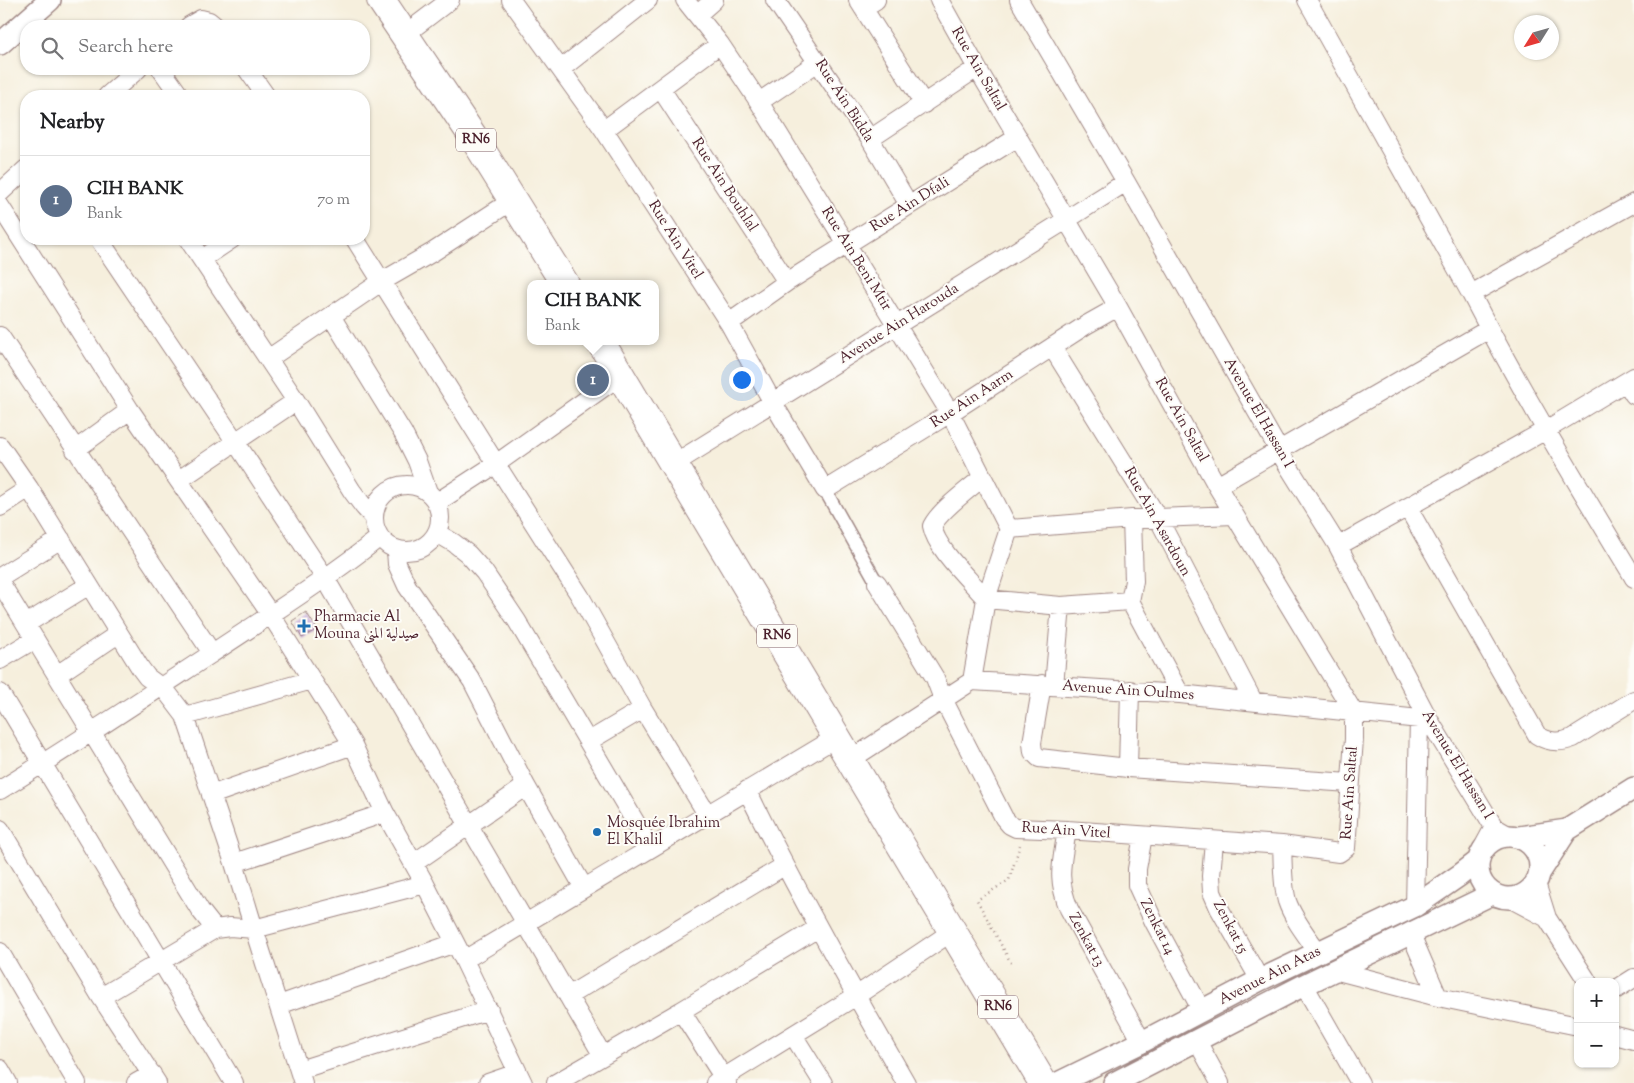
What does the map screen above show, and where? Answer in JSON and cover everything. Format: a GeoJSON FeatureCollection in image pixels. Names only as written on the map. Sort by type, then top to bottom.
{"type":"FeatureCollection","features":[{"type":"Feature","properties":{"kind":"main road","name":"RN6"},"geometry":{"type":"LineString","coordinates":[[381,0],[472,135],[563,280]]}},
{"type":"Feature","properties":{"kind":"main road","name":"RN6"},"geometry":{"type":"LineString","coordinates":[[602,345],[672,465],[1043,1083]]}},
{"type":"Feature","properties":{"kind":"street"},"geometry":{"type":"LineString","coordinates":[[27,20],[49,0]]}},
{"type":"Feature","properties":{"kind":"street"},"geometry":{"type":"LineString","coordinates":[[404,35],[450,0]]}},
{"type":"Feature","properties":{"kind":"street","name":"Rue Ain Vitel"},"geometry":{"type":"LineString","coordinates":[[511,0],[604,130],[729,323],[773,403],[825,490]]}},
{"type":"Feature","properties":{"kind":"street"},"geometry":{"type":"LineString","coordinates":[[561,69],[648,0]]}},
{"type":"Feature","properties":{"kind":"street","name":"Rue Ain Beni Mtir"},"geometry":{"type":"LineString","coordinates":[[685,0],[720,44],[759,102],[847,244],[950,413],[1009,529]]}},
{"type":"Feature","properties":{"kind":"street"},"geometry":{"type":"LineString","coordinates":[[698,15],[714,0]]}},
{"type":"Feature","properties":{"kind":"street","name":"Rue Ain Bidda"},"geometry":{"type":"LineString","coordinates":[[775,0],[870,139],[909,205]]}},
{"type":"Feature","properties":{"kind":"street","name":"Rue Ain Saltal"},"geometry":{"type":"LineString","coordinates":[[939,0],[977,68],[1118,306],[1217,486],[1354,713],[1354,739],[1346,848],[1339,853]]}},
{"type":"Feature","properties":{"kind":"street","name":"Avenue El Hassan I"},"geometry":{"type":"LineString","coordinates":[[1019,0],[1279,449],[1338,546],[1424,720],[1507,833]]}},
{"type":"Feature","properties":{"kind":"street"},"geometry":{"type":"LineString","coordinates":[[1307,0],[1546,430],[1634,578]]}},
{"type":"Feature","properties":{"kind":"street"},"geometry":{"type":"LineString","coordinates":[[865,3],[924,104]]}},
{"type":"Feature","properties":{"kind":"street"},"geometry":{"type":"LineString","coordinates":[[0,44],[20,26]]}},
{"type":"Feature","properties":{"kind":"street"},"geometry":{"type":"LineString","coordinates":[[604,130],[720,44]]}},
{"type":"Feature","properties":{"kind":"street"},"geometry":{"type":"LineString","coordinates":[[759,102],[818,62]]}},
{"type":"Feature","properties":{"kind":"street"},"geometry":{"type":"LineString","coordinates":[[870,139],[977,68]]}},
{"type":"Feature","properties":{"kind":"street"},"geometry":{"type":"LineString","coordinates":[[114,90],[131,75]]}},
{"type":"Feature","properties":{"kind":"street"},"geometry":{"type":"LineString","coordinates":[[165,75],[176,90]]}},
{"type":"Feature","properties":{"kind":"street"},"geometry":{"type":"LineString","coordinates":[[251,75],[262,90]]}},
{"type":"Feature","properties":{"kind":"street","name":"Rue Ain Bouhlal"},"geometry":{"type":"LineString","coordinates":[[661,89],[787,282]]}},
{"type":"Feature","properties":{"kind":"street","name":"Rue Ain Dfali"},"geometry":{"type":"LineString","coordinates":[[729,323],[787,282],[1018,138]]}},
{"type":"Feature","properties":{"kind":"street"},"geometry":{"type":"LineString","coordinates":[[0,193],[20,175]]}},
{"type":"Feature","properties":{"kind":"street","name":"Avenue Ain Harouda"},"geometry":{"type":"LineString","coordinates":[[672,465],[1126,182]]}},
{"type":"Feature","properties":{"kind":"street"},"geometry":{"type":"LineString","coordinates":[[268,359],[382,282],[514,200]]}},
{"type":"Feature","properties":{"kind":"street"},"geometry":{"type":"LineString","coordinates":[[1471,294],[1634,203]]}},
{"type":"Feature","properties":{"kind":"street"},"geometry":{"type":"LineString","coordinates":[[0,206],[20,237]]}},
{"type":"Feature","properties":{"kind":"street"},"geometry":{"type":"LineString","coordinates":[[25,245],[130,410],[271,614],[353,744],[385,813],[414,863],[464,960],[520,1078],[488,1083]]}},
{"type":"Feature","properties":{"kind":"street"},"geometry":{"type":"LineString","coordinates":[[103,245],[325,578],[603,1056]]}},
{"type":"Feature","properties":{"kind":"street"},"geometry":{"type":"LineString","coordinates":[[192,245],[296,401],[352,492],[374,518]]}},
{"type":"Feature","properties":{"kind":"street"},"geometry":{"type":"LineString","coordinates":[[202,259],[223,245]]}},
{"type":"Feature","properties":{"kind":"street"},"geometry":{"type":"LineString","coordinates":[[359,245],[580,596],[643,709],[706,814]]}},
{"type":"Feature","properties":{"kind":"street","name":"Rue Ain Aarm"},"geometry":{"type":"LineString","coordinates":[[825,490],[1118,306]]}},
{"type":"Feature","properties":{"kind":"street"},"geometry":{"type":"LineString","coordinates":[[331,316],[403,433],[417,461],[441,518],[437,533],[428,544],[415,551],[396,550],[380,537],[374,518],[377,504],[386,492],[400,486],[415,486],[432,497]]}},
{"type":"Feature","properties":{"kind":"street"},"geometry":{"type":"LineString","coordinates":[[1217,486],[1489,329]]}},
{"type":"Feature","properties":{"kind":"street"},"geometry":{"type":"LineString","coordinates":[[0,336],[212,653]]}},
{"type":"Feature","properties":{"kind":"street","name":"Rue Ain Asardoun"},"geometry":{"type":"LineString","coordinates":[[1052,347],[1158,518],[1253,701]]}},
{"type":"Feature","properties":{"kind":"street"},"geometry":{"type":"LineString","coordinates":[[432,497],[496,464],[620,375]]}},
{"type":"Feature","properties":{"kind":"street"},"geometry":{"type":"LineString","coordinates":[[1338,546],[1631,385]]}},
{"type":"Feature","properties":{"kind":"street"},"geometry":{"type":"LineString","coordinates":[[179,480],[296,401]]}},
{"type":"Feature","properties":{"kind":"street"},"geometry":{"type":"LineString","coordinates":[[75,450],[130,410]]}},
{"type":"Feature","properties":{"kind":"street"},"geometry":{"type":"LineString","coordinates":[[0,446],[29,488],[118,634],[147,677],[172,698],[185,716],[234,863],[301,1077],[489,1010]]}},
{"type":"Feature","properties":{"kind":"street"},"geometry":{"type":"LineString","coordinates":[[983,477],[939,516],[932,526],[937,540],[944,551],[986,599],[1061,606],[1130,601]]}},
{"type":"Feature","properties":{"kind":"street"},"geometry":{"type":"LineString","coordinates":[[0,507],[29,488]]}},
{"type":"Feature","properties":{"kind":"street"},"geometry":{"type":"LineString","coordinates":[[825,490],[877,582]]}},
{"type":"Feature","properties":{"kind":"street"},"geometry":{"type":"LineString","coordinates":[[1408,508],[1537,736],[1546,741],[1565,741],[1573,738],[1634,700]]}},
{"type":"Feature","properties":{"kind":"street"},"geometry":{"type":"LineString","coordinates":[[850,760],[972,681],[986,599],[1009,529],[1132,519],[1234,515]]}},
{"type":"Feature","properties":{"kind":"street"},"geometry":{"type":"LineString","coordinates":[[1132,519],[1134,582],[1130,601],[1180,694]]}},
{"type":"Feature","properties":{"kind":"street"},"geometry":{"type":"LineString","coordinates":[[437,533],[468,554],[484,572],[517,621],[650,847]]}},
{"type":"Feature","properties":{"kind":"street"},"geometry":{"type":"LineString","coordinates":[[0,790],[92,733],[271,614],[325,578],[380,537]]}},
{"type":"Feature","properties":{"kind":"street"},"geometry":{"type":"LineString","coordinates":[[0,577],[61,539]]}},
{"type":"Feature","properties":{"kind":"street"},"geometry":{"type":"LineString","coordinates":[[396,550],[396,564],[400,573],[428,618],[472,681],[526,786],[584,888]]}},
{"type":"Feature","properties":{"kind":"street"},"geometry":{"type":"LineString","coordinates":[[0,582],[214,929]]}},
{"type":"Feature","properties":{"kind":"street","name":"Rue Ain Vitel"},"geometry":{"type":"LineString","coordinates":[[877,582],[935,678],[943,699],[1004,818],[1010,825],[1024,829],[1068,830],[1282,845],[1339,853]]}},
{"type":"Feature","properties":{"kind":"street"},"geometry":{"type":"LineString","coordinates":[[0,660],[89,585]]}},
{"type":"Feature","properties":{"kind":"street"},"geometry":{"type":"LineString","coordinates":[[1061,606],[1048,685],[1032,744],[1035,755],[1044,760],[1128,768],[1350,783]]}},
{"type":"Feature","properties":{"kind":"street"},"geometry":{"type":"LineString","coordinates":[[57,675],[118,634]]}},
{"type":"Feature","properties":{"kind":"street"},"geometry":{"type":"LineString","coordinates":[[185,716],[312,680]]}},
{"type":"Feature","properties":{"kind":"street","name":"Avenue Ain Oulmes"},"geometry":{"type":"LineString","coordinates":[[972,681],[1180,694],[1424,720]]}},
{"type":"Feature","properties":{"kind":"street"},"geometry":{"type":"LineString","coordinates":[[1128,768],[1130,690]]}},
{"type":"Feature","properties":{"kind":"street"},"geometry":{"type":"LineString","coordinates":[[0,693],[234,1083]]}},
{"type":"Feature","properties":{"kind":"street"},"geometry":{"type":"LineString","coordinates":[[589,742],[643,709]]}},
{"type":"Feature","properties":{"kind":"street"},"geometry":{"type":"LineString","coordinates":[[1415,906],[1424,720]]}},
{"type":"Feature","properties":{"kind":"street"},"geometry":{"type":"LineString","coordinates":[[464,960],[650,847],[837,737]]}},
{"type":"Feature","properties":{"kind":"street"},"geometry":{"type":"LineString","coordinates":[[211,795],[353,744]]}},
{"type":"Feature","properties":{"kind":"street"},"geometry":{"type":"LineString","coordinates":[[414,863],[526,786]]}},
{"type":"Feature","properties":{"kind":"street"},"geometry":{"type":"LineString","coordinates":[[1509,898],[1524,894],[1531,889],[1567,830],[1634,788]]}},
{"type":"Feature","properties":{"kind":"street"},"geometry":{"type":"LineString","coordinates":[[746,790],[784,866],[906,1083]]}},
{"type":"Feature","properties":{"kind":"street"},"geometry":{"type":"LineString","coordinates":[[234,863],[385,813]]}},
{"type":"Feature","properties":{"kind":"street"},"geometry":{"type":"LineString","coordinates":[[0,830],[148,1080]]}},
{"type":"Feature","properties":{"kind":"street","name":"Zenkat 13"},"geometry":{"type":"LineString","coordinates":[[1068,830],[1060,875],[1062,892],[1069,909],[1142,1042]]}},
{"type":"Feature","properties":{"kind":"street"},"geometry":{"type":"LineString","coordinates":[[1547,918],[1509,898],[1498,896],[1488,891],[1478,872],[1480,856],[1488,843],[1507,833],[1567,830]]}},
{"type":"Feature","properties":{"kind":"street"},"geometry":{"type":"LineString","coordinates":[[1507,833],[1533,847],[1538,855],[1538,877],[1547,918],[1585,978]]}},
{"type":"Feature","properties":{"kind":"street","name":"Zenkat 14"},"geometry":{"type":"LineString","coordinates":[[1143,836],[1137,869],[1137,885],[1154,922],[1202,1011]]}},
{"type":"Feature","properties":{"kind":"street","name":"Zenkat 15"},"geometry":{"type":"LineString","coordinates":[[1214,841],[1210,876],[1212,892],[1219,908],[1260,980]]}},
{"type":"Feature","properties":{"kind":"street"},"geometry":{"type":"LineString","coordinates":[[1282,845],[1284,888],[1287,901],[1292,913],[1318,952]]}},
{"type":"Feature","properties":{"kind":"street","name":"Avenue Ain Atas"},"geometry":{"type":"LineString","coordinates":[[1058,1083],[1142,1042],[1260,980],[1415,906],[1460,875],[1480,856]]}},
{"type":"Feature","properties":{"kind":"street"},"geometry":{"type":"LineString","coordinates":[[568,996],[784,866]]}},
{"type":"Feature","properties":{"kind":"street"},"geometry":{"type":"LineString","coordinates":[[100,997],[214,929],[230,927],[254,929],[425,884]]}},
{"type":"Feature","properties":{"kind":"street","name":"Avenue Ain Atas"},"geometry":{"type":"LineString","coordinates":[[1114,1083],[1304,984],[1490,895],[1488,891]]}},
{"type":"Feature","properties":{"kind":"street"},"geometry":{"type":"LineString","coordinates":[[556,1083],[681,1011],[818,928]]}},
{"type":"Feature","properties":{"kind":"street"},"geometry":{"type":"LineString","coordinates":[[681,1011],[722,1081],[856,996],[953,931]]}},
{"type":"Feature","properties":{"kind":"street"},"geometry":{"type":"LineString","coordinates":[[1410,932],[1438,997]]}},
{"type":"Feature","properties":{"kind":"street"},"geometry":{"type":"LineString","coordinates":[[279,1005],[455,943]]}},
{"type":"Feature","properties":{"kind":"street"},"geometry":{"type":"LineString","coordinates":[[0,952],[77,1083]]}},
{"type":"Feature","properties":{"kind":"street"},"geometry":{"type":"LineString","coordinates":[[1334,970],[1438,997],[1574,1024]]}},
{"type":"Feature","properties":{"kind":"street"},"geometry":{"type":"LineString","coordinates":[[1619,987],[1634,978]]}},
{"type":"Feature","properties":{"kind":"street"},"geometry":{"type":"LineString","coordinates":[[1304,984],[1360,1083]]}},
{"type":"Feature","properties":{"kind":"street"},"geometry":{"type":"LineString","coordinates":[[793,1035],[823,1083]]}},
{"type":"Feature","properties":{"kind":"street"},"geometry":{"type":"LineString","coordinates":[[1619,1036],[1634,1040]]}},
{"type":"Feature","properties":{"kind":"street"},"geometry":{"type":"LineString","coordinates":[[1197,1041],[1220,1083]]}},
{"type":"Feature","properties":{"kind":"street"},"geometry":{"type":"LineString","coordinates":[[0,1069],[8,1083]]}},
{"type":"Feature","properties":{"kind":"path"},"geometry":{"type":"LineString","coordinates":[[1011,963],[977,900],[1009,880],[1024,829]]}},
{"type":"Feature","properties":{"kind":"building"},"geometry":{"type":"Polygon","coordinates":[[[306,612],[317,629],[302,638],[292,621],[306,612]]]}},
{"type":"Feature","properties":{"kind":"place","name":"CIH BANK"},"geometry":{"type":"Point","coordinates":[593,380]}},
{"type":"Feature","properties":{"kind":"place","name":"Pharmacie Al Mouna صيدلية المنى"},"geometry":{"type":"Point","coordinates":[304,626]}},
{"type":"Feature","properties":{"kind":"place","name":"Mosquée Ibrahim El Khalil"},"geometry":{"type":"Point","coordinates":[597,832]}}]}
